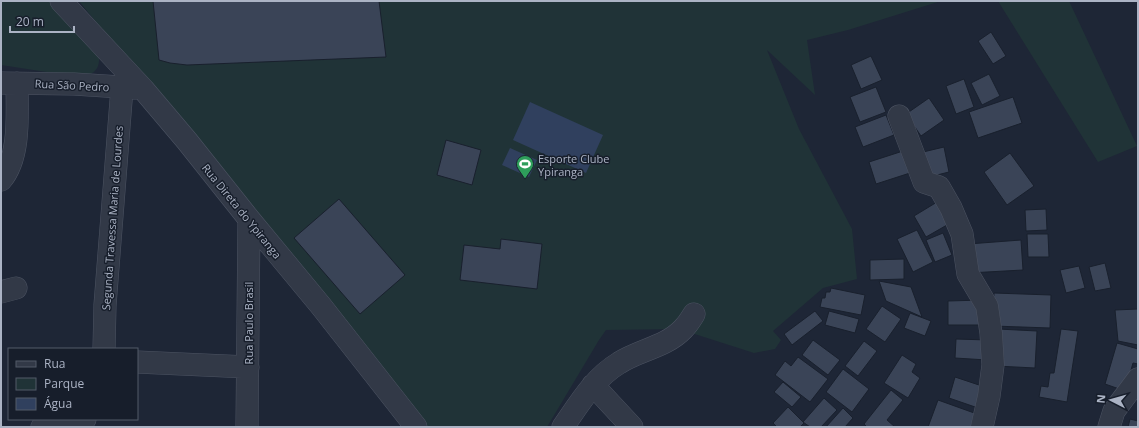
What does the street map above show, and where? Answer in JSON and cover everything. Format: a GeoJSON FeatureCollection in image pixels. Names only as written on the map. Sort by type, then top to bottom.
{"type":"FeatureCollection","features":[{"type":"Feature","properties":{"kind":"street","name":"Rua Direta do Ypiranga"},"geometry":{"type":"LineString","coordinates":[[61,1],[143,89],[187,141],[416,427]]}},
{"type":"Feature","properties":{"kind":"street","name":"Rua São Pedro"},"geometry":{"type":"LineString","coordinates":[[9,83],[74,84],[143,89]]}},
{"type":"Feature","properties":{"kind":"street"},"geometry":{"type":"LineString","coordinates":[[1,180],[5,176],[12,159],[16,131],[9,83]]}},
{"type":"Feature","properties":{"kind":"street","name":"Segunda Travessa Maria de Lourdes"},"geometry":{"type":"LineString","coordinates":[[104,348],[105,305],[122,88]]}},
{"type":"Feature","properties":{"kind":"street"},"geometry":{"type":"LineString","coordinates":[[898,116],[924,182],[939,187],[952,208],[962,234],[968,274],[987,306],[991,333],[993,365],[989,396],[982,427]]}},
{"type":"Feature","properties":{"kind":"street","name":"Rua Paulo Brasil"},"geometry":{"type":"LineString","coordinates":[[247,427],[249,219]]}},
{"type":"Feature","properties":{"kind":"street"},"geometry":{"type":"LineString","coordinates":[[563,427],[593,385],[619,363],[667,341],[683,329],[694,314]]}},
{"type":"Feature","properties":{"kind":"street"},"geometry":{"type":"LineString","coordinates":[[138,362],[248,367]]}},
{"type":"Feature","properties":{"kind":"street"},"geometry":{"type":"LineString","coordinates":[[1109,427],[1114,411],[1138,379]]}},
{"type":"Feature","properties":{"kind":"street"},"geometry":{"type":"LineString","coordinates":[[593,385],[632,427]]}},
{"type":"Feature","properties":{"kind":"street"},"geometry":{"type":"LineString","coordinates":[[42,427],[80,420]]}},
{"type":"Feature","properties":{"kind":"green space"},"geometry":{"type":"Polygon","coordinates":[[[1,1],[54,1],[99,56],[97,69],[91,74],[79,77],[1,65],[1,1]]]}},
{"type":"Feature","properties":{"kind":"green space","name":"Esporte Clube Ypiranga"},"geometry":{"type":"Polygon","coordinates":[[[79,1],[941,1],[848,30],[807,40],[815,95],[767,50],[799,129],[852,229],[857,279],[823,288],[773,331],[781,340],[775,349],[754,353],[679,329],[606,330],[547,427],[425,427],[79,1]]]}},
{"type":"Feature","properties":{"kind":"green space"},"geometry":{"type":"Polygon","coordinates":[[[998,1],[1069,1],[1137,146],[1098,162],[998,1]]]}},
{"type":"Feature","properties":{"kind":"water"},"geometry":{"type":"Polygon","coordinates":[[[530,102],[603,135],[586,173],[513,140],[530,102]]]}},
{"type":"Feature","properties":{"kind":"water"},"geometry":{"type":"Polygon","coordinates":[[[510,148],[537,160],[529,177],[502,165],[510,148]]]}},
{"type":"Feature","properties":{"kind":"building"},"geometry":{"type":"Polygon","coordinates":[[[153,1],[379,1],[386,57],[187,65],[170,63],[159,60],[153,1]]]}},
{"type":"Feature","properties":{"kind":"building"},"geometry":{"type":"Polygon","coordinates":[[[991,32],[1006,56],[993,64],[978,41],[991,32]]]}},
{"type":"Feature","properties":{"kind":"building"},"geometry":{"type":"Polygon","coordinates":[[[871,56],[882,80],[861,89],[851,65],[871,56]]]}},
{"type":"Feature","properties":{"kind":"building"},"geometry":{"type":"Polygon","coordinates":[[[989,74],[1000,96],[982,105],[971,83],[989,74]]]}},
{"type":"Feature","properties":{"kind":"building"},"geometry":{"type":"Polygon","coordinates":[[[964,79],[974,107],[956,114],[946,86],[964,79]]]}},
{"type":"Feature","properties":{"kind":"building"},"geometry":{"type":"Polygon","coordinates":[[[876,87],[886,112],[860,122],[850,97],[876,87]]]}},
{"type":"Feature","properties":{"kind":"building"},"geometry":{"type":"Polygon","coordinates":[[[1013,97],[1022,123],[978,138],[969,112],[1013,97]]]}},
{"type":"Feature","properties":{"kind":"building"},"geometry":{"type":"Polygon","coordinates":[[[929,98],[944,120],[921,136],[906,114],[929,98]]]}},
{"type":"Feature","properties":{"kind":"building"},"geometry":{"type":"Polygon","coordinates":[[[886,115],[894,135],[863,147],[855,127],[886,115]]]}},
{"type":"Feature","properties":{"kind":"building"},"geometry":{"type":"Polygon","coordinates":[[[446,140],[481,150],[472,185],[437,175],[446,140]]]}},
{"type":"Feature","properties":{"kind":"building"},"geometry":{"type":"Polygon","coordinates":[[[944,147],[949,172],[929,177],[923,152],[944,147]]]}},
{"type":"Feature","properties":{"kind":"building"},"geometry":{"type":"Polygon","coordinates":[[[903,151],[910,173],[876,184],[869,162],[903,151]]]}},
{"type":"Feature","properties":{"kind":"building"},"geometry":{"type":"Polygon","coordinates":[[[1010,153],[1034,186],[1007,205],[984,172],[1010,153]]]}},
{"type":"Feature","properties":{"kind":"building"},"geometry":{"type":"Polygon","coordinates":[[[339,199],[405,275],[360,314],[294,238],[339,199]]]}},
{"type":"Feature","properties":{"kind":"building"},"geometry":{"type":"Polygon","coordinates":[[[942,199],[954,221],[926,237],[914,216],[942,199]]]}},
{"type":"Feature","properties":{"kind":"building"},"geometry":{"type":"Polygon","coordinates":[[[1046,209],[1047,230],[1026,231],[1025,210],[1046,209]]]}},
{"type":"Feature","properties":{"kind":"building"},"geometry":{"type":"Polygon","coordinates":[[[917,230],[933,262],[913,272],[897,239],[917,230]]]}},
{"type":"Feature","properties":{"kind":"building"},"geometry":{"type":"Polygon","coordinates":[[[943,233],[952,255],[935,262],[926,240],[943,233]]]}},
{"type":"Feature","properties":{"kind":"building"},"geometry":{"type":"Polygon","coordinates":[[[1027,234],[1048,234],[1049,257],[1028,257],[1027,234]]]}},
{"type":"Feature","properties":{"kind":"building"},"geometry":{"type":"Polygon","coordinates":[[[501,239],[542,244],[537,289],[460,280],[464,245],[500,249],[501,239]]]}},
{"type":"Feature","properties":{"kind":"building"},"geometry":{"type":"Polygon","coordinates":[[[1021,240],[1023,270],[969,273],[968,244],[1021,240]]]}},
{"type":"Feature","properties":{"kind":"building"},"geometry":{"type":"Polygon","coordinates":[[[904,259],[904,279],[870,280],[870,260],[904,259]]]}},
{"type":"Feature","properties":{"kind":"building"},"geometry":{"type":"Polygon","coordinates":[[[1105,263],[1111,288],[1095,291],[1089,267],[1105,263]]]}},
{"type":"Feature","properties":{"kind":"building"},"geometry":{"type":"Polygon","coordinates":[[[1079,266],[1085,288],[1066,293],[1060,270],[1079,266]]]}},
{"type":"Feature","properties":{"kind":"building"},"geometry":{"type":"Polygon","coordinates":[[[879,281],[911,287],[922,317],[886,301],[879,281]]]}},
{"type":"Feature","properties":{"kind":"building"},"geometry":{"type":"Polygon","coordinates":[[[831,288],[865,295],[861,315],[820,307],[822,298],[825,298],[826,292],[830,292],[831,288]]]}},
{"type":"Feature","properties":{"kind":"building"},"geometry":{"type":"Polygon","coordinates":[[[994,293],[1051,295],[1050,328],[993,326],[994,293]]]}},
{"type":"Feature","properties":{"kind":"building"},"geometry":{"type":"Polygon","coordinates":[[[982,300],[982,325],[948,325],[948,301],[982,300]]]}},
{"type":"Feature","properties":{"kind":"building"},"geometry":{"type":"Polygon","coordinates":[[[882,306],[901,319],[885,342],[866,329],[882,306]]]}},
{"type":"Feature","properties":{"kind":"building"},"geometry":{"type":"Polygon","coordinates":[[[1138,309],[1138,345],[1118,341],[1115,310],[1138,309]]]}},
{"type":"Feature","properties":{"kind":"building"},"geometry":{"type":"Polygon","coordinates":[[[815,311],[823,321],[792,345],[784,334],[815,311]]]}},
{"type":"Feature","properties":{"kind":"building"},"geometry":{"type":"Polygon","coordinates":[[[829,311],[859,319],[855,333],[825,325],[829,311]]]}},
{"type":"Feature","properties":{"kind":"building"},"geometry":{"type":"Polygon","coordinates":[[[910,313],[931,321],[925,336],[904,328],[910,313]]]}},
{"type":"Feature","properties":{"kind":"building"},"geometry":{"type":"Polygon","coordinates":[[[998,329],[1037,331],[1035,368],[996,366],[998,329]]]}},
{"type":"Feature","properties":{"kind":"building"},"geometry":{"type":"Polygon","coordinates":[[[1061,329],[1078,331],[1067,402],[1039,397],[1041,386],[1048,387],[1050,373],[1054,373],[1061,329]]]}},
{"type":"Feature","properties":{"kind":"building"},"geometry":{"type":"Polygon","coordinates":[[[956,339],[988,340],[987,360],[955,358],[956,339]]]}},
{"type":"Feature","properties":{"kind":"building"},"geometry":{"type":"Polygon","coordinates":[[[813,340],[840,360],[828,375],[802,355],[813,340]]]}},
{"type":"Feature","properties":{"kind":"building"},"geometry":{"type":"Polygon","coordinates":[[[864,341],[877,351],[858,376],[845,366],[864,341]]]}},
{"type":"Feature","properties":{"kind":"building"},"geometry":{"type":"Polygon","coordinates":[[[1117,343],[1138,349],[1138,364],[1133,363],[1125,391],[1105,384],[1117,343]]]}},
{"type":"Feature","properties":{"kind":"building"},"geometry":{"type":"Polygon","coordinates":[[[902,355],[916,364],[912,372],[920,378],[908,398],[884,383],[902,355]]]}},
{"type":"Feature","properties":{"kind":"building"},"geometry":{"type":"Polygon","coordinates":[[[798,357],[828,379],[810,402],[775,375],[785,361],[791,366],[798,357]]]}},
{"type":"Feature","properties":{"kind":"building"},"geometry":{"type":"Polygon","coordinates":[[[843,369],[869,389],[852,412],[826,392],[843,369]]]}},
{"type":"Feature","properties":{"kind":"building"},"geometry":{"type":"Polygon","coordinates":[[[955,377],[985,387],[978,408],[949,398],[955,377]]]}},
{"type":"Feature","properties":{"kind":"building"},"geometry":{"type":"Polygon","coordinates":[[[783,382],[801,397],[792,407],[774,392],[783,382]]]}},
{"type":"Feature","properties":{"kind":"building"},"geometry":{"type":"Polygon","coordinates":[[[891,390],[903,400],[887,420],[895,427],[867,427],[864,424],[891,390]]]}},
{"type":"Feature","properties":{"kind":"building"},"geometry":{"type":"Polygon","coordinates":[[[824,398],[837,410],[821,427],[810,427],[803,422],[824,398]]]}},
{"type":"Feature","properties":{"kind":"building"},"geometry":{"type":"Polygon","coordinates":[[[938,400],[977,414],[972,427],[928,427],[938,400]]]}},
{"type":"Feature","properties":{"kind":"building"},"geometry":{"type":"Polygon","coordinates":[[[788,407],[804,423],[800,427],[777,427],[773,423],[788,407]]]}},
{"type":"Feature","properties":{"kind":"building"},"geometry":{"type":"Polygon","coordinates":[[[843,408],[853,418],[845,427],[826,427],[843,408]]]}},
{"type":"Feature","properties":{"kind":"building"},"geometry":{"type":"Polygon","coordinates":[[[1130,419],[1138,421],[1138,427],[1128,427],[1130,419]]]}},
{"type":"Feature","properties":{"kind":"place","name":"Esporte Clube Ypiranga"},"geometry":{"type":"Point","coordinates":[525,179]}}]}
